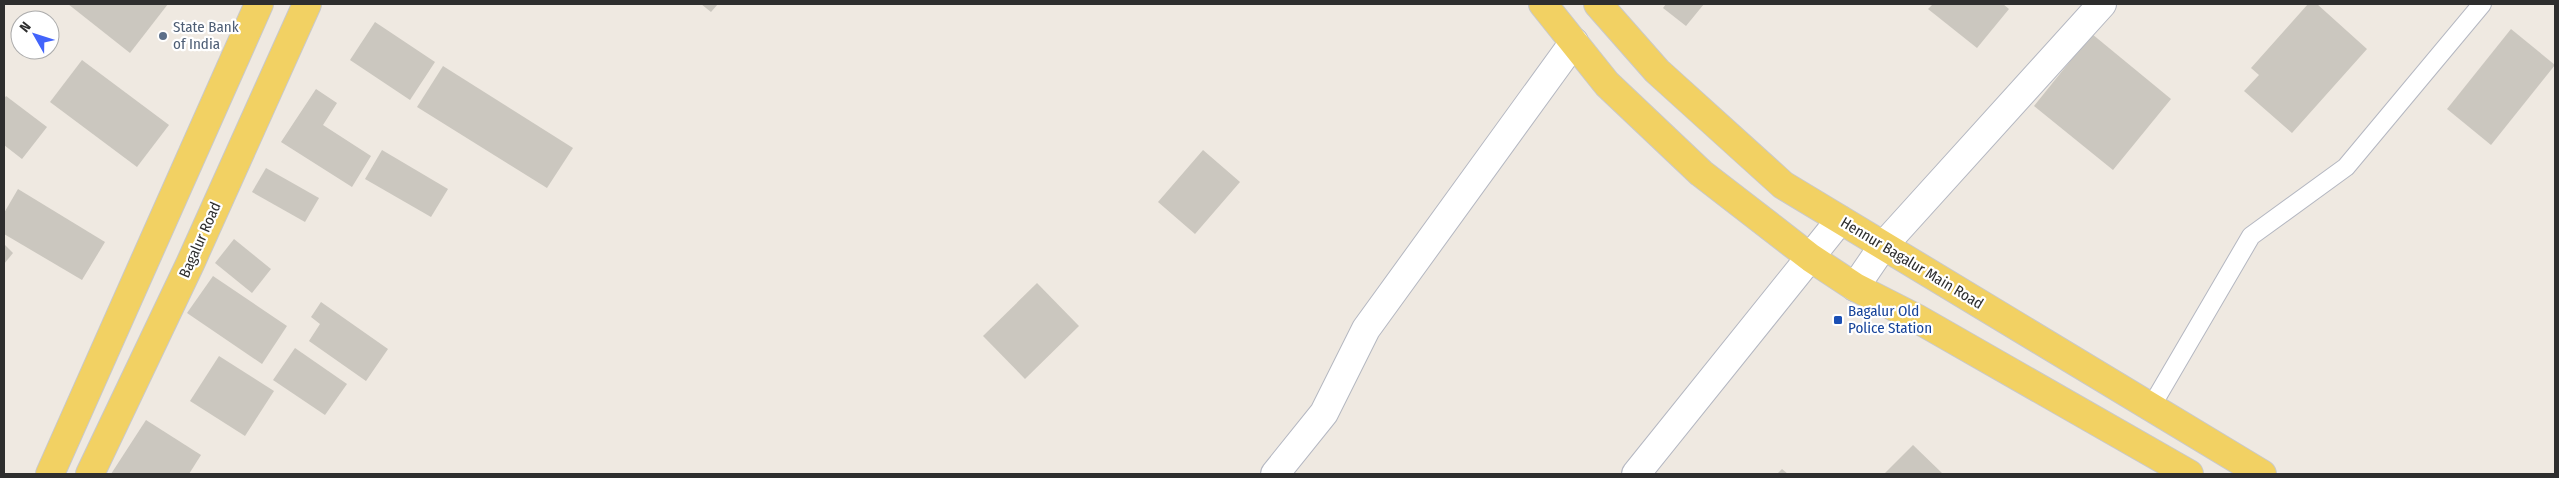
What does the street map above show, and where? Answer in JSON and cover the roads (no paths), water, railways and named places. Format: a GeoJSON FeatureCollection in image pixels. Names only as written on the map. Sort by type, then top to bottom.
{"type":"FeatureCollection","features":[{"type":"Feature","properties":{"kind":"main road"},"geometry":{"type":"LineString","coordinates":[[50,474],[259,4]]}},
{"type":"Feature","properties":{"kind":"main road","name":"Bagalur Road"},"geometry":{"type":"LineString","coordinates":[[90,474],[186,273],[307,4]]}},
{"type":"Feature","properties":{"kind":"main road"},"geometry":{"type":"LineString","coordinates":[[1543,4],[1608,84],[1700,173],[1811,258],[1855,287],[1916,318],[2189,474]]}},
{"type":"Feature","properties":{"kind":"main road","name":"Hennur Bagalur Main Road"},"geometry":{"type":"LineString","coordinates":[[1598,4],[1657,71],[1783,185],[2262,474]]}},
{"type":"Feature","properties":{"kind":"street"},"geometry":{"type":"LineString","coordinates":[[1855,287],[1883,246],[2102,4]]}},
{"type":"Feature","properties":{"kind":"street"},"geometry":{"type":"LineString","coordinates":[[1275,474],[1324,413],[1366,329],[1574,42]]}},
{"type":"Feature","properties":{"kind":"street"},"geometry":{"type":"LineString","coordinates":[[1636,474],[1840,220]]}},
{"type":"Feature","properties":{"kind":"lane"},"geometry":{"type":"LineString","coordinates":[[2151,407],[2251,236],[2346,167],[2482,4]]}},
{"type":"Feature","properties":{"kind":"place","name":"State Bank of India"},"geometry":{"type":"Point","coordinates":[163,36]}},
{"type":"Feature","properties":{"kind":"place","name":"Bagalur Old Police Station"},"geometry":{"type":"Point","coordinates":[1838,320]}}]}
